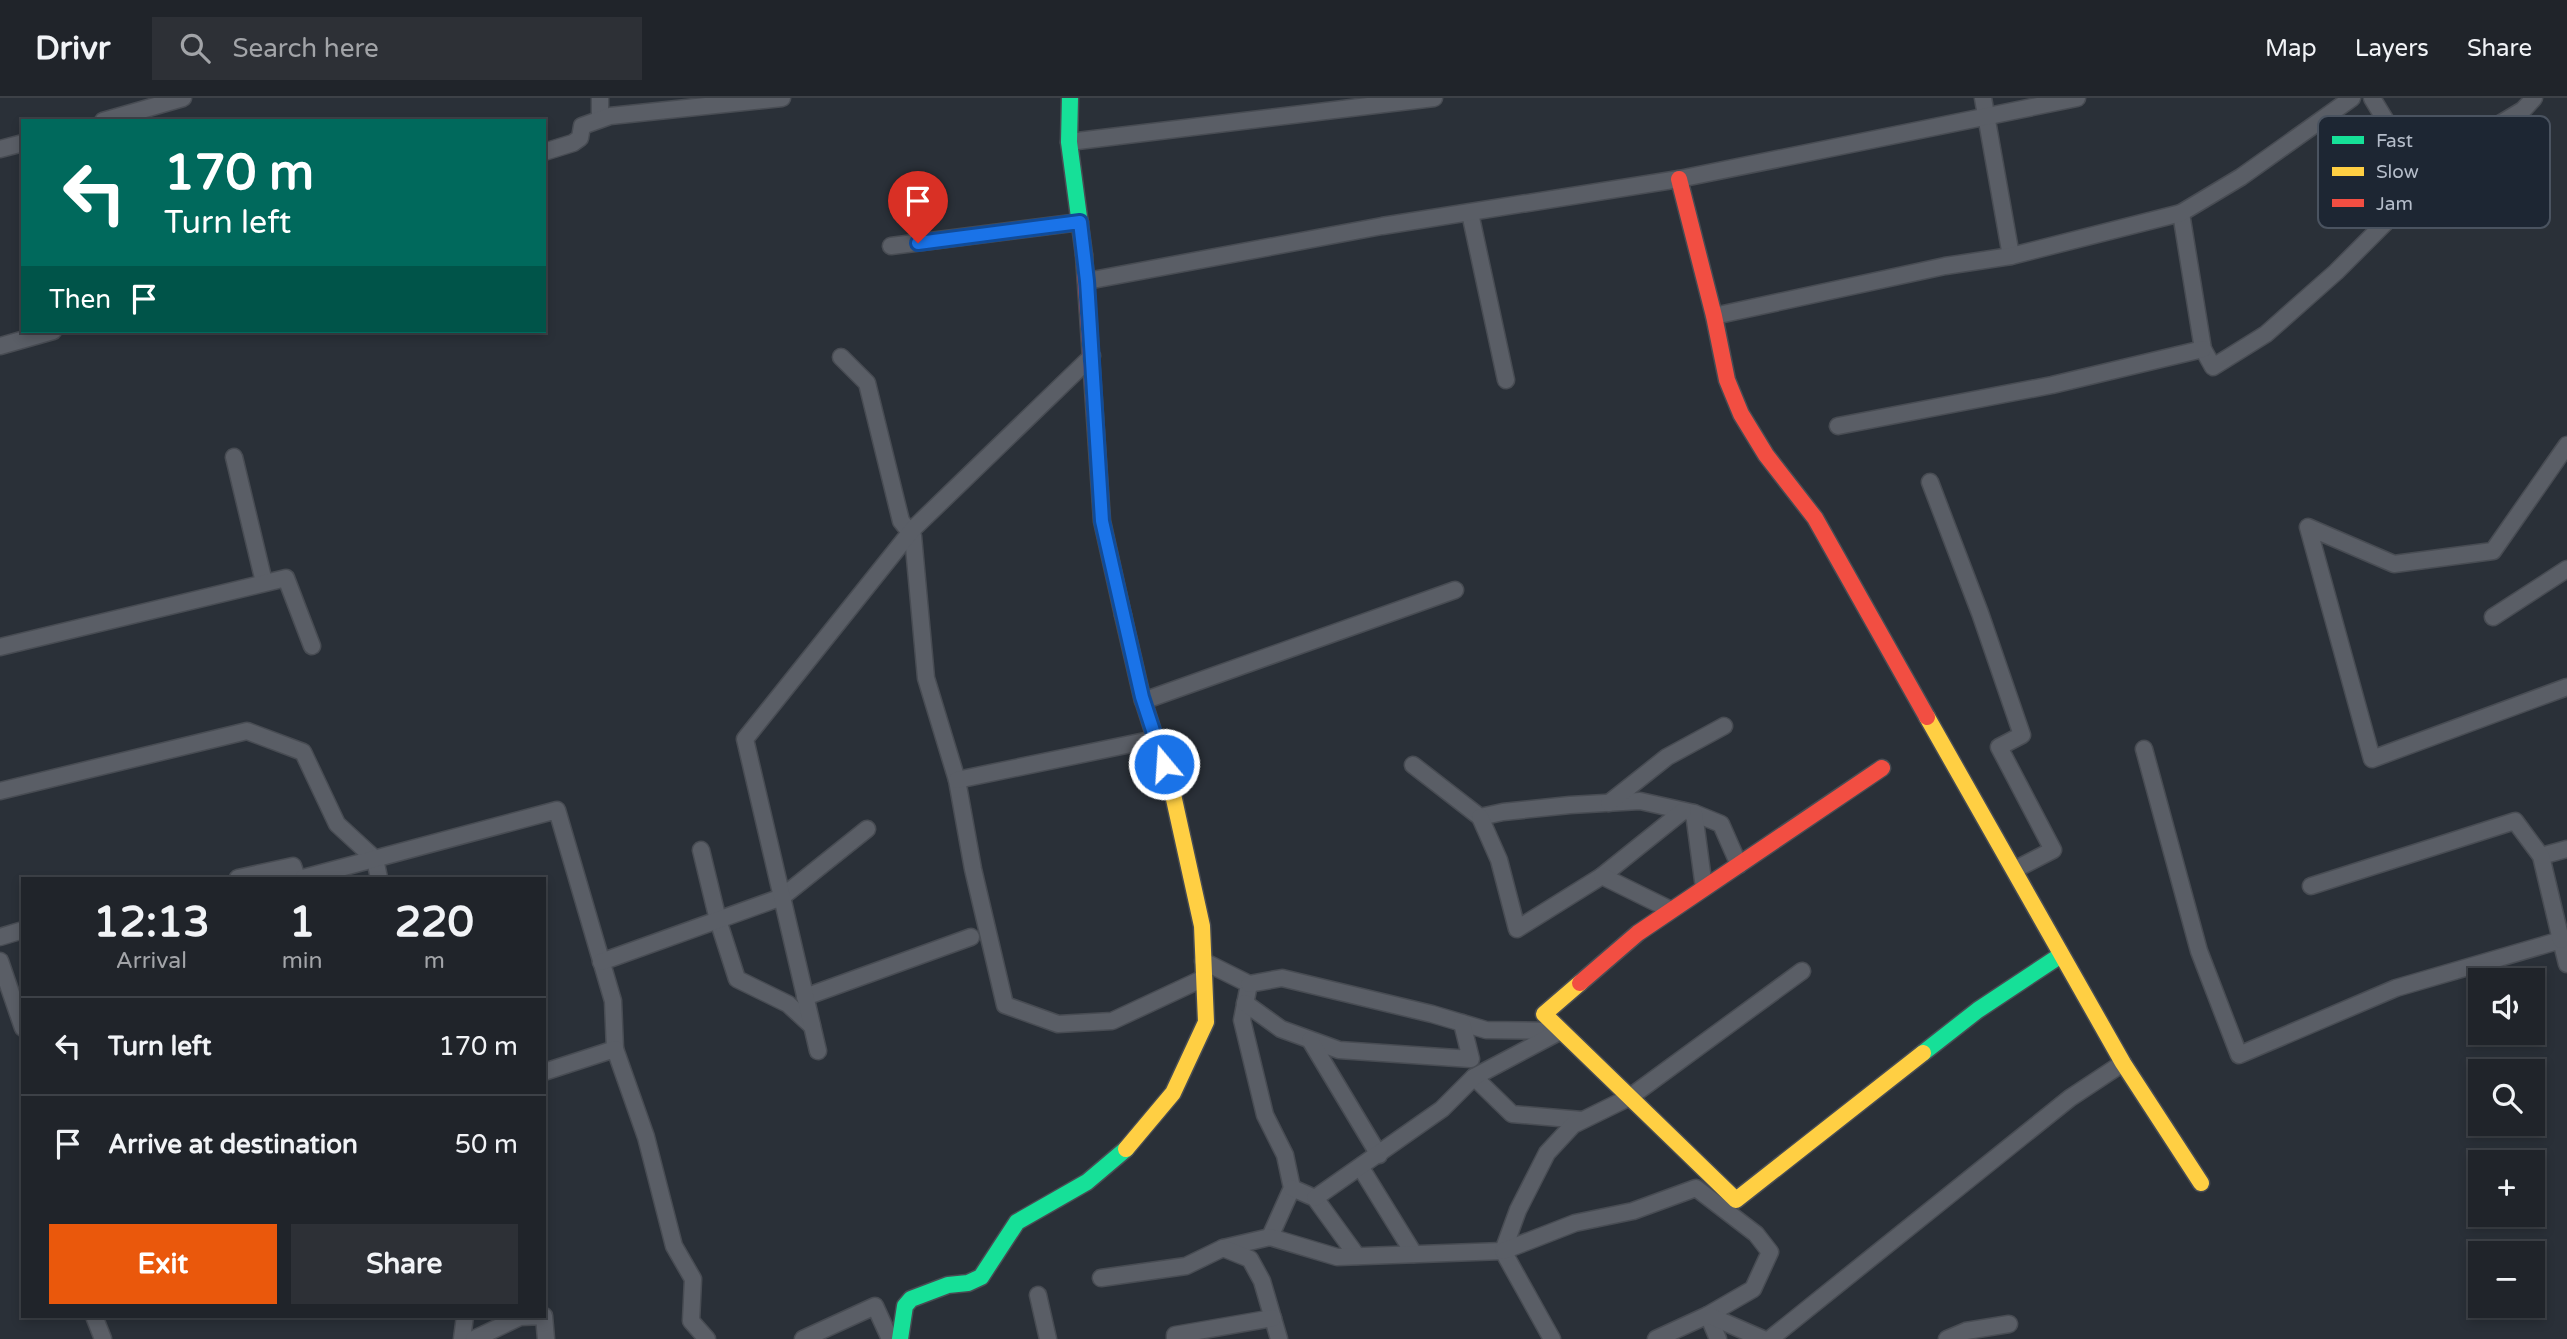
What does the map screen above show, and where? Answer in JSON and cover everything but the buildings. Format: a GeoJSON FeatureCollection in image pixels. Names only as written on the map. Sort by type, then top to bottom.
{"type":"FeatureCollection","features":[{"type":"Feature","properties":{"kind":"street"},"geometry":{"type":"LineString","coordinates":[[110,119],[183,98]]}},
{"type":"Feature","properties":{"kind":"street"},"geometry":{"type":"LineString","coordinates":[[600,98],[600,119]]}},
{"type":"Feature","properties":{"kind":"street"},"geometry":{"type":"LineString","coordinates":[[546,151],[573,144],[580,138],[582,126],[600,119],[782,98]]}},
{"type":"Feature","properties":{"kind":"street"},"geometry":{"type":"LineString","coordinates":[[900,1339],[905,1306],[911,1300],[948,1285],[968,1283],[981,1277],[1017,1222],[1087,1182],[1132,1144],[1172,1093],[1206,1022],[1202,926],[1172,790],[1143,701],[1102,521],[1087,281],[1069,142],[1070,98]]}},
{"type":"Feature","properties":{"kind":"street"},"geometry":{"type":"LineString","coordinates":[[1069,142],[1434,98]]}},
{"type":"Feature","properties":{"kind":"street"},"geometry":{"type":"LineString","coordinates":[[1983,98],[2011,257]]}},
{"type":"Feature","properties":{"kind":"street"},"geometry":{"type":"LineString","coordinates":[[1087,281],[1382,226],[1679,179],[2077,98]]}},
{"type":"Feature","properties":{"kind":"street"},"geometry":{"type":"LineString","coordinates":[[2327,116],[2352,98]]}},
{"type":"Feature","properties":{"kind":"street"},"geometry":{"type":"LineString","coordinates":[[2372,98],[2383,116]]}},
{"type":"Feature","properties":{"kind":"street"},"geometry":{"type":"LineString","coordinates":[[2513,116],[2534,98]]}},
{"type":"Feature","properties":{"kind":"street"},"geometry":{"type":"LineString","coordinates":[[1714,316],[1945,266],[2011,257],[2181,213],[2241,177],[2318,122]]}},
{"type":"Feature","properties":{"kind":"street"},"geometry":{"type":"LineString","coordinates":[[0,149],[21,144]]}},
{"type":"Feature","properties":{"kind":"street"},"geometry":{"type":"LineString","coordinates":[[1679,179],[1714,316],[1727,380],[1741,414],[1766,455],[1815,518],[2123,1063],[2201,1183]]}},
{"type":"Feature","properties":{"kind":"street"},"geometry":{"type":"LineString","coordinates":[[1470,212],[1506,380]]}},
{"type":"Feature","properties":{"kind":"street"},"geometry":{"type":"LineString","coordinates":[[2181,213],[2203,349],[2213,367],[2266,334],[2336,272],[2380,228]]}},
{"type":"Feature","properties":{"kind":"street"},"geometry":{"type":"LineString","coordinates":[[891,246],[1080,222]]}},
{"type":"Feature","properties":{"kind":"street"},"geometry":{"type":"LineString","coordinates":[[0,346],[46,333]]}},
{"type":"Feature","properties":{"kind":"street"},"geometry":{"type":"LineString","coordinates":[[1838,426],[2052,385],[2203,349]]}},
{"type":"Feature","properties":{"kind":"street"},"geometry":{"type":"LineString","coordinates":[[818,1051],[745,739],[910,533],[1092,356]]}},
{"type":"Feature","properties":{"kind":"street"},"geometry":{"type":"LineString","coordinates":[[841,357],[867,383],[901,521],[913,536],[926,678],[957,780],[975,881],[1005,1005],[1058,1024],[1112,1021],[1204,978]]}},
{"type":"Feature","properties":{"kind":"street"},"geometry":{"type":"LineString","coordinates":[[2567,445],[2493,551],[2393,564],[2308,527],[2372,759],[2567,687]]}},
{"type":"Feature","properties":{"kind":"street"},"geometry":{"type":"LineString","coordinates":[[234,457],[264,582]]}},
{"type":"Feature","properties":{"kind":"street"},"geometry":{"type":"LineString","coordinates":[[1930,482],[1980,613],[2022,735],[1999,747],[2053,849],[2014,870]]}},
{"type":"Feature","properties":{"kind":"street"},"geometry":{"type":"LineString","coordinates":[[2493,617],[2567,569]]}},
{"type":"Feature","properties":{"kind":"street"},"geometry":{"type":"LineString","coordinates":[[0,647],[286,578],[312,646]]}},
{"type":"Feature","properties":{"kind":"street"},"geometry":{"type":"LineString","coordinates":[[1143,701],[1455,590]]}},
{"type":"Feature","properties":{"kind":"street"},"geometry":{"type":"LineString","coordinates":[[1609,803],[1667,757],[1724,726]]}},
{"type":"Feature","properties":{"kind":"street"},"geometry":{"type":"LineString","coordinates":[[0,791],[247,731],[303,752],[337,824],[376,859],[379,877]]}},
{"type":"Feature","properties":{"kind":"street"},"geometry":{"type":"LineString","coordinates":[[957,780],[1155,739]]}},
{"type":"Feature","properties":{"kind":"street"},"geometry":{"type":"LineString","coordinates":[[2144,749],[2199,951],[2239,1055],[2396,988],[2561,940]]}},
{"type":"Feature","properties":{"kind":"street"},"geometry":{"type":"LineString","coordinates":[[1413,765],[1480,817],[1499,860],[1517,929],[1602,876],[1688,812]]}},
{"type":"Feature","properties":{"kind":"street"},"geometry":{"type":"LineString","coordinates":[[1882,768],[1637,933],[1544,1014],[1736,1200],[1978,1010],[2061,955]]}},
{"type":"Feature","properties":{"kind":"street"},"geometry":{"type":"LineString","coordinates":[[1480,817],[1503,812],[1640,801],[1688,812],[1721,824],[1739,865]]}},
{"type":"Feature","properties":{"kind":"street"},"geometry":{"type":"LineString","coordinates":[[307,877],[557,810],[613,1001],[615,1049],[646,1136],[674,1246],[693,1279],[691,1321],[707,1339]]}},
{"type":"Feature","properties":{"kind":"street"},"geometry":{"type":"LineString","coordinates":[[1688,812],[1704,888]]}},
{"type":"Feature","properties":{"kind":"street"},"geometry":{"type":"LineString","coordinates":[[2311,886],[2515,821],[2541,856],[2567,964]]}},
{"type":"Feature","properties":{"kind":"street"},"geometry":{"type":"LineString","coordinates":[[601,962],[782,897],[867,829]]}},
{"type":"Feature","properties":{"kind":"street"},"geometry":{"type":"LineString","coordinates":[[2541,856],[2567,849]]}},
{"type":"Feature","properties":{"kind":"street"},"geometry":{"type":"LineString","coordinates":[[701,850],[718,920],[737,979],[788,1004],[812,1026]]}},
{"type":"Feature","properties":{"kind":"street"},"geometry":{"type":"LineString","coordinates":[[243,877],[293,866],[297,877]]}},
{"type":"Feature","properties":{"kind":"street"},"geometry":{"type":"LineString","coordinates":[[1602,876],[1671,910]]}},
{"type":"Feature","properties":{"kind":"street"},"geometry":{"type":"LineString","coordinates":[[0,937],[21,931]]}},
{"type":"Feature","properties":{"kind":"street"},"geometry":{"type":"LineString","coordinates":[[805,997],[971,937]]}},
{"type":"Feature","properties":{"kind":"street"},"geometry":{"type":"LineString","coordinates":[[0,961],[21,1022]]}},
{"type":"Feature","properties":{"kind":"street"},"geometry":{"type":"LineString","coordinates":[[1203,961],[1249,984],[1282,978],[1486,1030],[1561,1031]]}},
{"type":"Feature","properties":{"kind":"street"},"geometry":{"type":"LineString","coordinates":[[1552,1339],[1503,1251],[1518,1210],[1547,1153],[1573,1125],[1630,1097],[1801,971]]}},
{"type":"Feature","properties":{"kind":"street"},"geometry":{"type":"LineString","coordinates":[[1249,984],[1242,1020],[1265,1115],[1285,1155],[1292,1188],[1270,1237]]}},
{"type":"Feature","properties":{"kind":"street"},"geometry":{"type":"LineString","coordinates":[[1245,1003],[1281,1029],[1339,1050],[1471,1059],[1462,1023]]}},
{"type":"Feature","properties":{"kind":"street"},"geometry":{"type":"LineString","coordinates":[[1315,1198],[1442,1110],[1474,1077],[1561,1031]]}},
{"type":"Feature","properties":{"kind":"street"},"geometry":{"type":"LineString","coordinates":[[1310,1040],[1379,1155]]}},
{"type":"Feature","properties":{"kind":"street"},"geometry":{"type":"LineString","coordinates":[[546,1071],[615,1049]]}},
{"type":"Feature","properties":{"kind":"street"},"geometry":{"type":"LineString","coordinates":[[1769,1339],[2070,1098],[2123,1063]]}},
{"type":"Feature","properties":{"kind":"street"},"geometry":{"type":"LineString","coordinates":[[1474,1077],[1511,1114],[1582,1121]]}},
{"type":"Feature","properties":{"kind":"street"},"geometry":{"type":"LineString","coordinates":[[1361,1168],[1414,1254]]}},
{"type":"Feature","properties":{"kind":"street"},"geometry":{"type":"LineString","coordinates":[[1292,1188],[1315,1198],[1357,1256]]}},
{"type":"Feature","properties":{"kind":"street"},"geometry":{"type":"LineString","coordinates":[[1101,1279],[1185,1266],[1223,1248],[1270,1237],[1337,1257],[1503,1251],[1575,1223],[1633,1211],[1696,1188],[1756,1234],[1770,1252],[1754,1289],[1708,1315],[1656,1339]]}},
{"type":"Feature","properties":{"kind":"street"},"geometry":{"type":"LineString","coordinates":[[1223,1248],[1250,1258],[1262,1281],[1279,1339]]}},
{"type":"Feature","properties":{"kind":"street"},"geometry":{"type":"LineString","coordinates":[[1038,1295],[1048,1339]]}},
{"type":"Feature","properties":{"kind":"street"},"geometry":{"type":"LineString","coordinates":[[803,1339],[875,1306],[890,1339]]}},
{"type":"Feature","properties":{"kind":"street"},"geometry":{"type":"LineString","coordinates":[[1708,1315],[1718,1339]]}},
{"type":"Feature","properties":{"kind":"street"},"geometry":{"type":"LineString","coordinates":[[1708,1315],[1763,1339]]}},
{"type":"Feature","properties":{"kind":"street"},"geometry":{"type":"LineString","coordinates":[[95,1318],[103,1339]]}},
{"type":"Feature","properties":{"kind":"street"},"geometry":{"type":"LineString","coordinates":[[462,1339],[465,1318]]}},
{"type":"Feature","properties":{"kind":"street"},"geometry":{"type":"LineString","coordinates":[[474,1339],[520,1318]]}},
{"type":"Feature","properties":{"kind":"street"},"geometry":{"type":"LineString","coordinates":[[544,1318],[547,1339]]}},
{"type":"Feature","properties":{"kind":"street"},"geometry":{"type":"LineString","coordinates":[[1175,1339],[1175,1335],[1273,1318]]}},
{"type":"Feature","properties":{"kind":"street"},"geometry":{"type":"LineString","coordinates":[[1947,1339],[1966,1331],[2009,1324]]}},
{"type":"Feature","properties":{"kind":"traffic: fast"},"geometry":{"type":"LineString","coordinates":[[1070,98],[1069,142],[1084,255]]}},
{"type":"Feature","properties":{"kind":"traffic: fast"},"geometry":{"type":"LineString","coordinates":[[1923,1053],[1978,1010],[2061,955]]}},
{"type":"Feature","properties":{"kind":"traffic: fast"},"geometry":{"type":"LineString","coordinates":[[900,1339],[905,1306],[911,1299],[948,1285],[968,1283],[981,1277],[1017,1222],[1087,1182],[1126,1149]]}},
{"type":"Feature","properties":{"kind":"traffic: slow"},"geometry":{"type":"LineString","coordinates":[[1123,615],[1142,697],[1172,790],[1202,926],[1206,1022],[1173,1093],[1126,1149]]}},
{"type":"Feature","properties":{"kind":"traffic: slow"},"geometry":{"type":"LineString","coordinates":[[1927,717],[2123,1063],[2201,1183]]}},
{"type":"Feature","properties":{"kind":"traffic: slow"},"geometry":{"type":"LineString","coordinates":[[1580,983],[1544,1014],[1736,1200],[1923,1053]]}},
{"type":"Feature","properties":{"kind":"traffic: jam"},"geometry":{"type":"LineString","coordinates":[[1679,179],[1714,316],[1727,380],[1741,414],[1766,455],[1815,518],[1927,717]]}},
{"type":"Feature","properties":{"kind":"traffic: jam"},"geometry":{"type":"LineString","coordinates":[[1084,255],[1102,521],[1123,615]]}},
{"type":"Feature","properties":{"kind":"traffic: jam"},"geometry":{"type":"LineString","coordinates":[[1580,983],[1638,933],[1882,768]]}},
{"type":"Feature","properties":{"kind":"route"},"geometry":{"type":"LineString","coordinates":[[918,243],[1080,222],[1087,281],[1102,521],[1142,697],[1164,764]]}}]}
